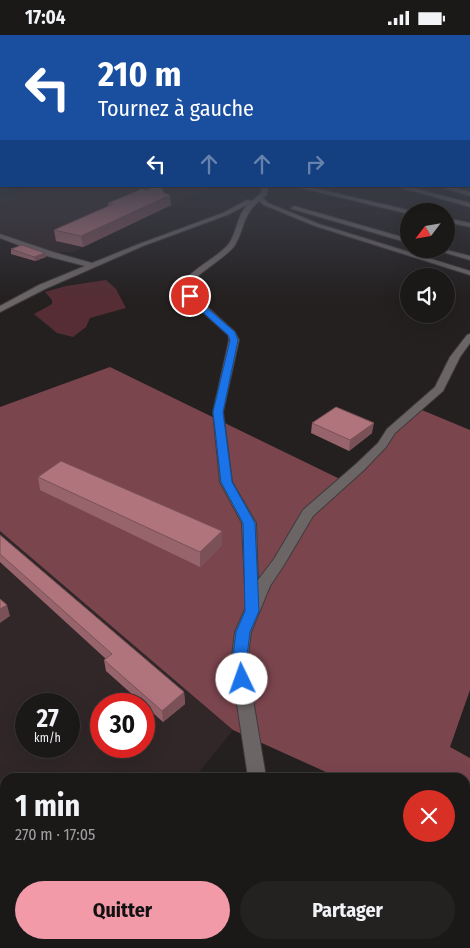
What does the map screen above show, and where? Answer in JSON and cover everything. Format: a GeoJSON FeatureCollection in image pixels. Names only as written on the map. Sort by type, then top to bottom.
{"type":"FeatureCollection","features":[{"type":"Feature","properties":{"kind":"street"},"geometry":{"type":"LineString","coordinates":[[0,309],[42,287],[149,242],[226,214]]}},
{"type":"Feature","properties":{"kind":"street"},"geometry":{"type":"LineString","coordinates":[[244,214],[231,246],[194,274],[185,284],[190,296],[232,334],[234,340],[218,412],[226,482],[249,523],[252,611]]}},
{"type":"Feature","properties":{"kind":"street"},"geometry":{"type":"LineString","coordinates":[[289,214],[317,225],[470,273]]}},
{"type":"Feature","properties":{"kind":"street"},"geometry":{"type":"LineString","coordinates":[[314,214],[400,238]]}},
{"type":"Feature","properties":{"kind":"street"},"geometry":{"type":"LineString","coordinates":[[455,222],[470,225]]}},
{"type":"Feature","properties":{"kind":"street"},"geometry":{"type":"LineString","coordinates":[[0,236],[50,254],[93,266]]}},
{"type":"Feature","properties":{"kind":"street"},"geometry":{"type":"LineString","coordinates":[[455,254],[470,258]]}},
{"type":"Feature","properties":{"kind":"street"},"geometry":{"type":"LineString","coordinates":[[256,773],[239,664],[243,632],[263,584],[279,562],[308,513],[360,467],[382,445],[391,431],[439,389],[455,357],[470,337]]}},
{"type":"Feature","properties":{"kind":"shaded area"},"geometry":{"type":"Polygon","coordinates":[[[0,214],[154,214],[133,223],[124,222],[111,229],[116,231],[74,252],[52,252],[0,233],[0,214]]]}},
{"type":"Feature","properties":{"kind":"shaded area"},"geometry":{"type":"Polygon","coordinates":[[[106,280],[116,289],[126,308],[90,318],[86,327],[73,337],[57,333],[34,314],[52,304],[52,300],[45,292],[66,286],[106,280]]]}},
{"type":"Feature","properties":{"kind":"shaded area"},"geometry":{"type":"Polygon","coordinates":[[[110,367],[344,481],[417,408],[470,430],[470,690],[450,747],[470,758],[470,773],[328,773],[233,730],[0,531],[0,407],[110,367]]]}},
{"type":"Feature","properties":{"kind":"shaded area"},"geometry":{"type":"Polygon","coordinates":[[[0,531],[233,730],[198,773],[0,773],[0,531]]]}},
{"type":"Feature","properties":{"kind":"building"},"geometry":{"type":"Polygon","coordinates":[[[91,214],[130,214],[81,236],[54,230],[91,214]]]}},
{"type":"Feature","properties":{"kind":"building"},"geometry":{"type":"Polygon","coordinates":[[[22,245],[45,253],[34,257],[11,249],[22,245]]]}},
{"type":"Feature","properties":{"kind":"building"},"geometry":{"type":"Polygon","coordinates":[[[336,407],[374,423],[350,440],[312,423],[336,407]]]}},
{"type":"Feature","properties":{"kind":"building"},"geometry":{"type":"Polygon","coordinates":[[[61,461],[222,531],[200,552],[38,477],[61,461]]]}},
{"type":"Feature","properties":{"kind":"building"},"geometry":{"type":"Polygon","coordinates":[[[0,535],[184,692],[162,711],[155,705],[155,693],[142,693],[104,660],[112,654],[0,554],[0,535]]]}},
{"type":"Feature","properties":{"kind":"building"},"geometry":{"type":"Polygon","coordinates":[[[0,599],[7,605],[0,609],[0,599]]]}},
{"type":"Feature","properties":{"kind":"route"},"geometry":{"type":"LineString","coordinates":[[190,296],[208,315],[232,334],[234,340],[218,412],[226,482],[249,523],[252,611],[243,632],[239,664],[242,679]]}}]}
